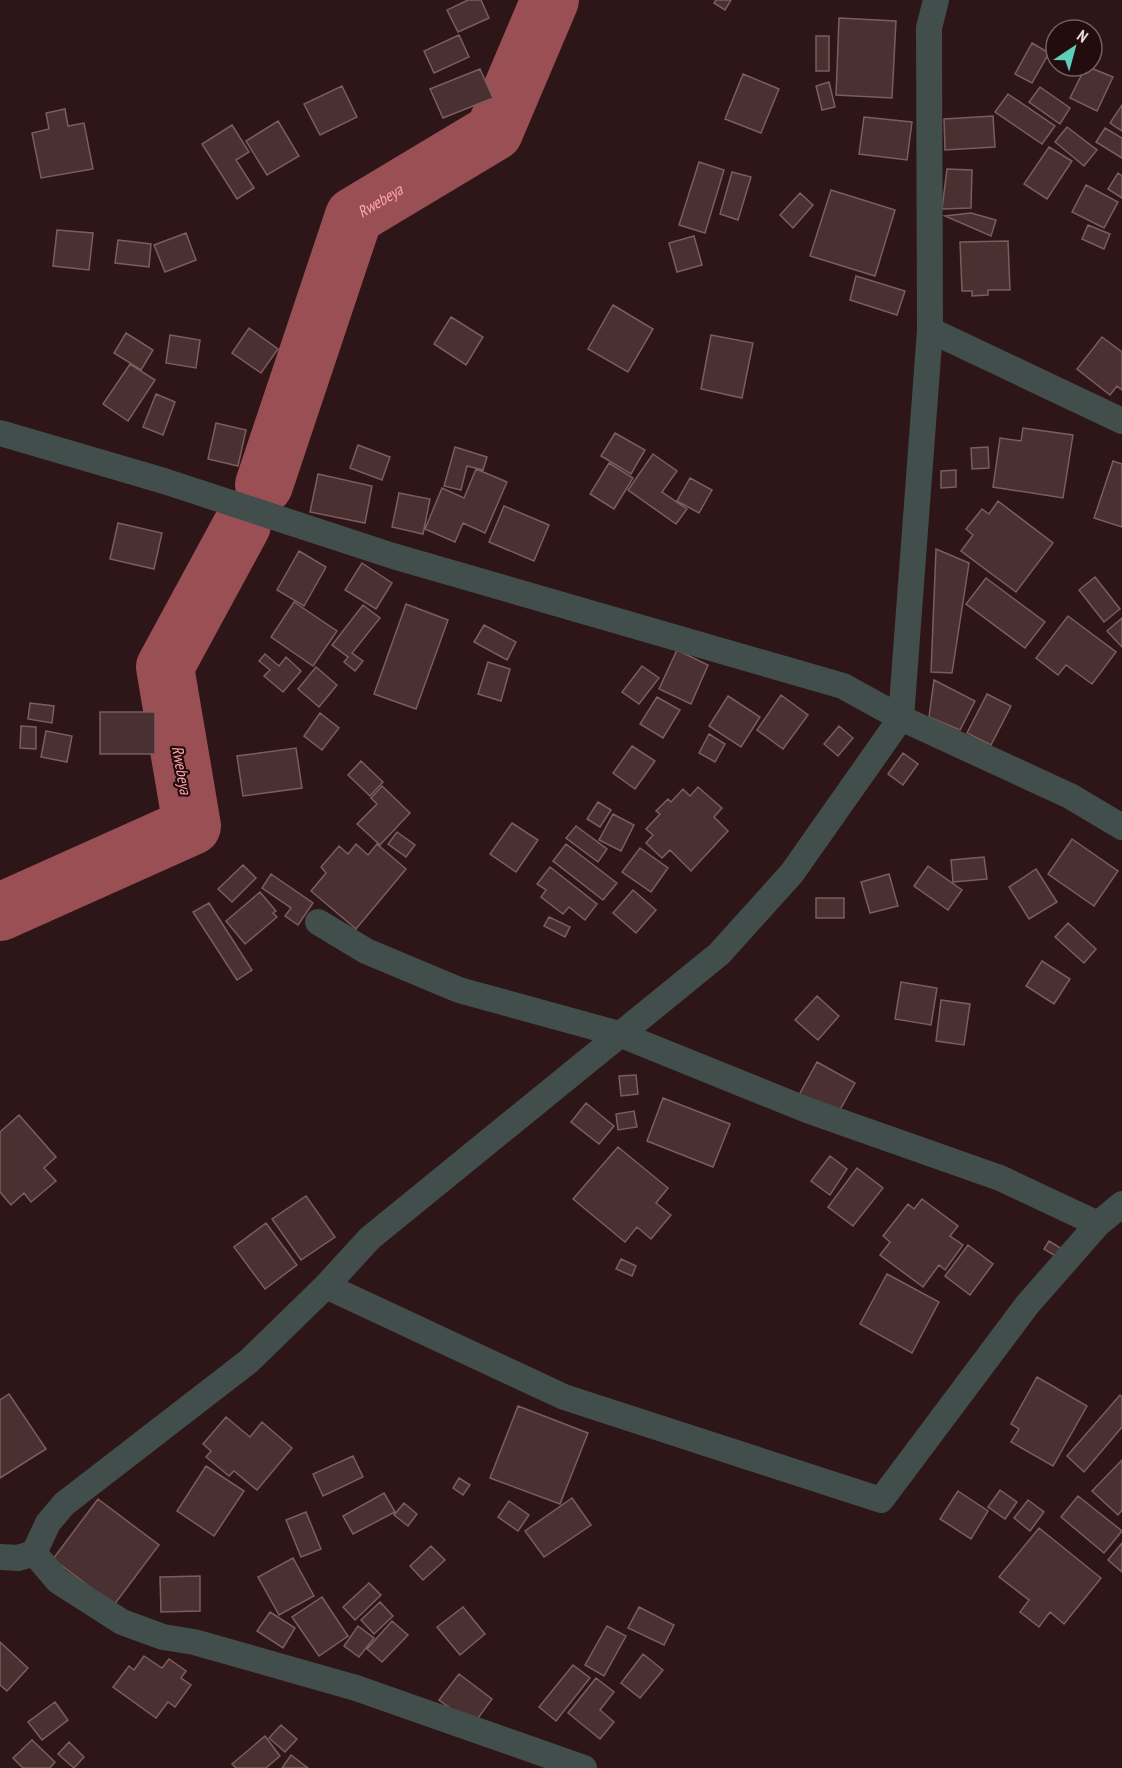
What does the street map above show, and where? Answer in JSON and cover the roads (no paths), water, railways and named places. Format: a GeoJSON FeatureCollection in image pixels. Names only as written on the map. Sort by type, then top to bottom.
{"type":"FeatureCollection","features":[{"type":"Feature","properties":{"kind":"street"},"geometry":{"type":"LineString","coordinates":[[0,1557],[18,1558],[34,1553],[48,1523],[64,1504],[249,1361],[326,1287],[370,1238],[719,954],[785,881],[901,718],[930,330],[929,28],[936,0]]}},
{"type":"Feature","properties":{"kind":"street"},"geometry":{"type":"LineString","coordinates":[[930,330],[1122,421]]}},
{"type":"Feature","properties":{"kind":"street"},"geometry":{"type":"LineString","coordinates":[[0,433],[164,481],[393,556],[843,686],[901,718],[1070,796],[1122,827]]}},
{"type":"Feature","properties":{"kind":"street"},"geometry":{"type":"LineString","coordinates":[[318,922],[366,951],[459,990],[619,1034],[807,1110],[1000,1178],[1098,1224]]}},
{"type":"Feature","properties":{"kind":"street"},"geometry":{"type":"LineString","coordinates":[[326,1287],[564,1397],[881,1500],[1027,1305],[1098,1224],[1122,1204]]}},
{"type":"Feature","properties":{"kind":"street"},"geometry":{"type":"LineString","coordinates":[[34,1553],[58,1581],[122,1622],[163,1637],[194,1642],[356,1688],[584,1768]]}},
{"type":"Feature","properties":{"kind":"waterway","name":"Rwebeya"},"geometry":{"type":"LineString","coordinates":[[264,485],[354,216],[494,132],[550,0]]}},
{"type":"Feature","properties":{"kind":"waterway","name":"Rwebeya"},"geometry":{"type":"LineString","coordinates":[[0,912],[192,826],[165,667],[242,525]]}}]}
